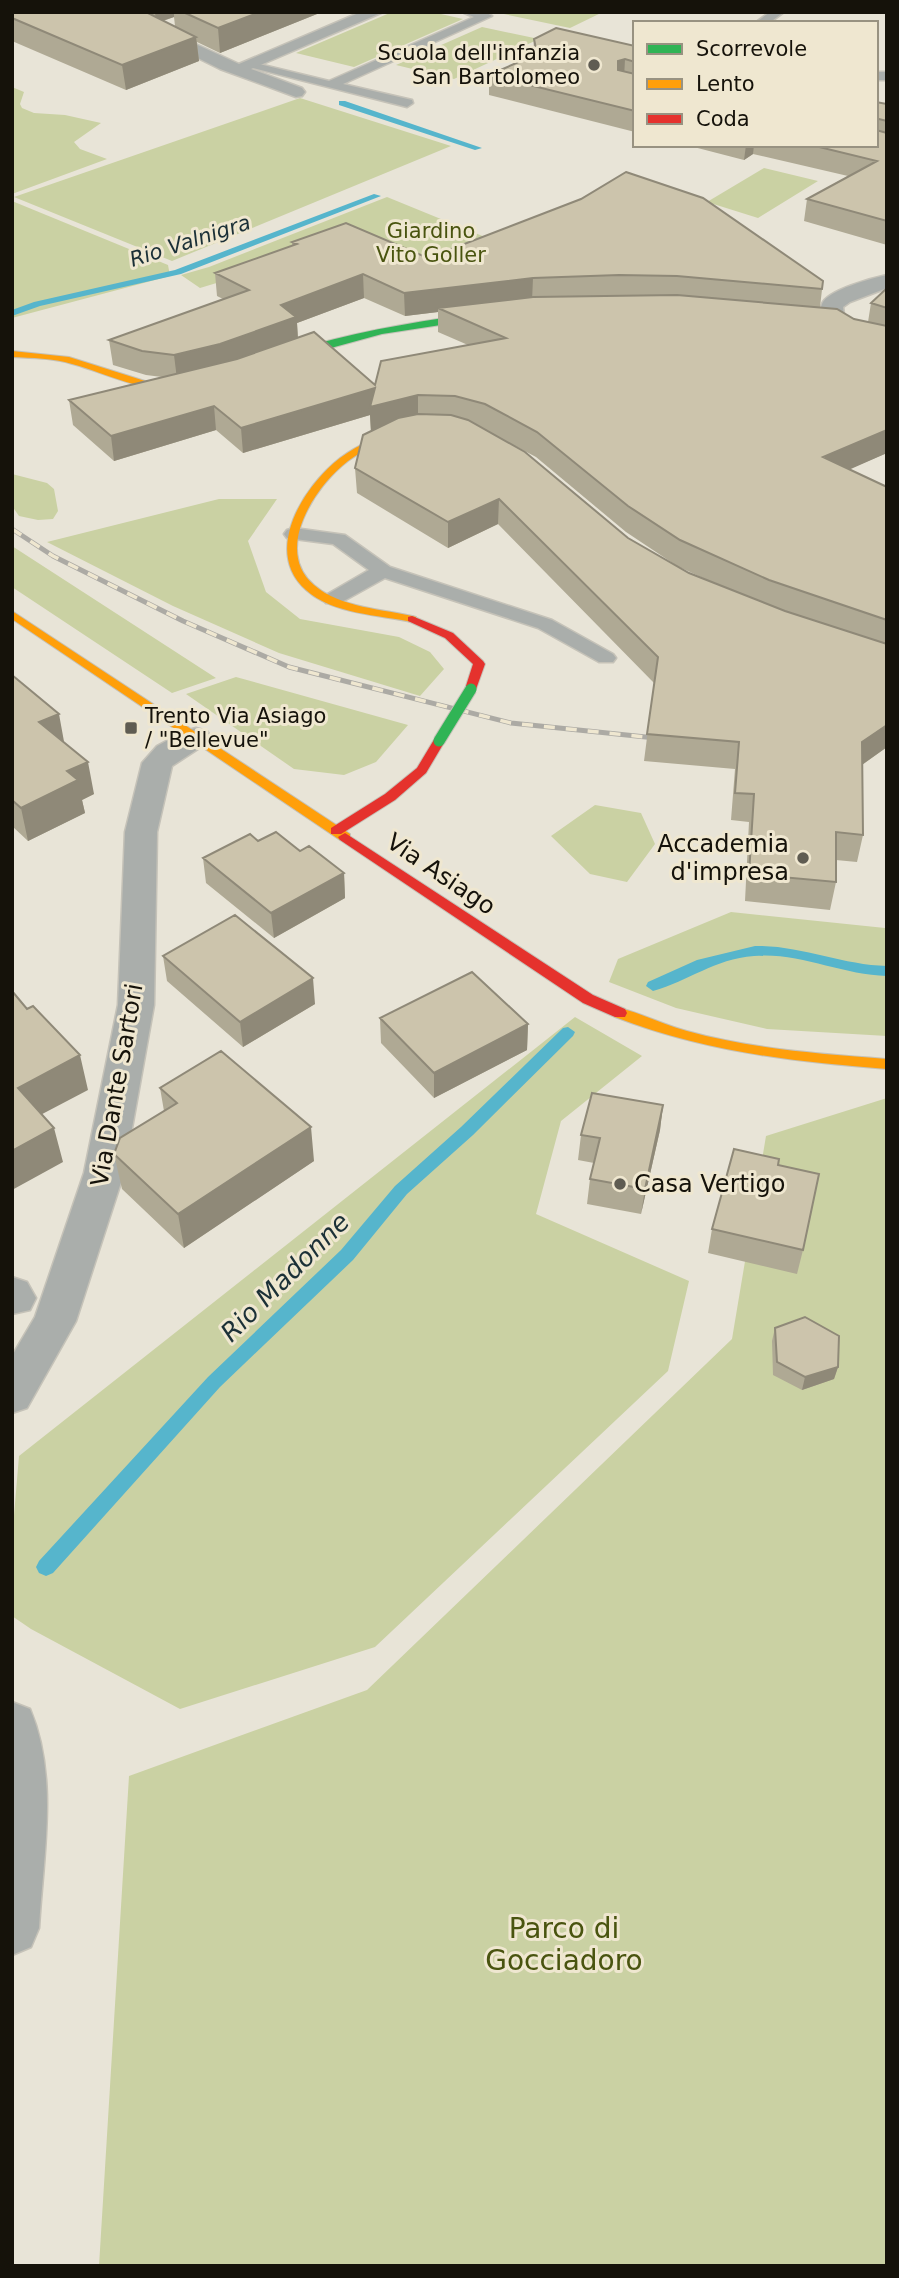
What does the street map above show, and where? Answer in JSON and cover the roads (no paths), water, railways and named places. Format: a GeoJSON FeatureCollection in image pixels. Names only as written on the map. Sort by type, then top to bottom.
{"type":"FeatureCollection","features":[{"type":"Feature","properties":{"kind":"street"},"geometry":{"type":"LineString","coordinates":[[113,12],[252,77],[296,92]]}},
{"type":"Feature","properties":{"kind":"street"},"geometry":{"type":"LineString","coordinates":[[247,65],[375,12]]}},
{"type":"Feature","properties":{"kind":"street"},"geometry":{"type":"LineString","coordinates":[[155,32],[177,24]]}},
{"type":"Feature","properties":{"kind":"street"},"geometry":{"type":"LineString","coordinates":[[844,327],[832,315],[832,305],[842,297],[887,281]]}},
{"type":"Feature","properties":{"kind":"street"},"geometry":{"type":"LineString","coordinates":[[261,371],[302,350],[394,327],[505,314]]}},
{"type":"Feature","properties":{"kind":"street"},"geometry":{"type":"LineString","coordinates":[[816,323],[844,327]]}},
{"type":"Feature","properties":{"kind":"street"},"geometry":{"type":"LineString","coordinates":[[12,354],[76,362],[160,389],[177,389],[202,383]]}},
{"type":"Feature","properties":{"kind":"street"},"geometry":{"type":"LineString","coordinates":[[336,831],[390,797],[422,770],[471,689],[479,664],[468,647],[449,633],[415,620],[333,599],[309,588],[291,555],[294,534],[324,474],[343,459],[391,434],[430,429]]}},
{"type":"Feature","properties":{"kind":"street","name":"Via Asiago"},"geometry":{"type":"LineString","coordinates":[[12,614],[554,978],[625,1017],[710,1044],[749,1052],[887,1064]]}},
{"type":"Feature","properties":{"kind":"street","name":"Via Dante Sartori"},"geometry":{"type":"LineString","coordinates":[[12,1395],[55,1321],[104,1173],[136,1005],[141,832],[157,763],[168,753],[196,737]]}},
{"type":"Feature","properties":{"kind":"street"},"geometry":{"type":"LineString","coordinates":[[12,1726],[22,1777],[12,1928]]}},
{"type":"Feature","properties":{"kind":"lane"},"geometry":{"type":"LineString","coordinates":[[330,85],[486,16],[468,12]]}},
{"type":"Feature","properties":{"kind":"lane"},"geometry":{"type":"LineString","coordinates":[[247,65],[407,103]]}},
{"type":"Feature","properties":{"kind":"lane"},"geometry":{"type":"LineString","coordinates":[[294,534],[338,539],[383,571],[545,624],[606,658]]}},
{"type":"Feature","properties":{"kind":"lane"},"geometry":{"type":"LineString","coordinates":[[333,599],[383,571]]}},
{"type":"Feature","properties":{"kind":"waterway","name":"Rio Valnigra"},"geometry":{"type":"LineString","coordinates":[[342,103],[478,148]]}},
{"type":"Feature","properties":{"kind":"waterway","name":"Rio Valnigra"},"geometry":{"type":"LineString","coordinates":[[12,313],[37,304],[178,272],[377,196]]}},
{"type":"Feature","properties":{"kind":"waterway","name":"Rio Madonne"},"geometry":{"type":"LineString","coordinates":[[653,986],[702,964],[755,951],[792,953],[851,967],[887,971]]}},
{"type":"Feature","properties":{"kind":"waterway","name":"Rio Madonne"},"geometry":{"type":"LineString","coordinates":[[46,1567],[214,1382],[347,1255],[401,1190],[467,1131],[568,1032]]}},
{"type":"Feature","properties":{"kind":"railway"},"geometry":{"type":"LineString","coordinates":[[12,529],[53,556],[183,621],[289,667],[511,723],[665,739]]}},
{"type":"Feature","properties":{"kind":"place","name":"Scuola dell'infanzia San Bartolomeo"},"geometry":{"type":"Point","coordinates":[594,65]}},
{"type":"Feature","properties":{"kind":"place","name":"Trento Via Asiago / \"Bellevue\""},"geometry":{"type":"Point","coordinates":[131,728]}},
{"type":"Feature","properties":{"kind":"place","name":"Accademia d'impresa"},"geometry":{"type":"Point","coordinates":[803,858]}},
{"type":"Feature","properties":{"kind":"place","name":"Casa Vertigo"},"geometry":{"type":"Point","coordinates":[620,1184]}},
{"type":"Feature","properties":{"kind":"park label","name":"Giardino Vito Goller"},"geometry":{"type":"Point","coordinates":[431,243]}},
{"type":"Feature","properties":{"kind":"park label","name":"Parco di Gocciadoro"},"geometry":{"type":"Point","coordinates":[564,1944]}}]}
